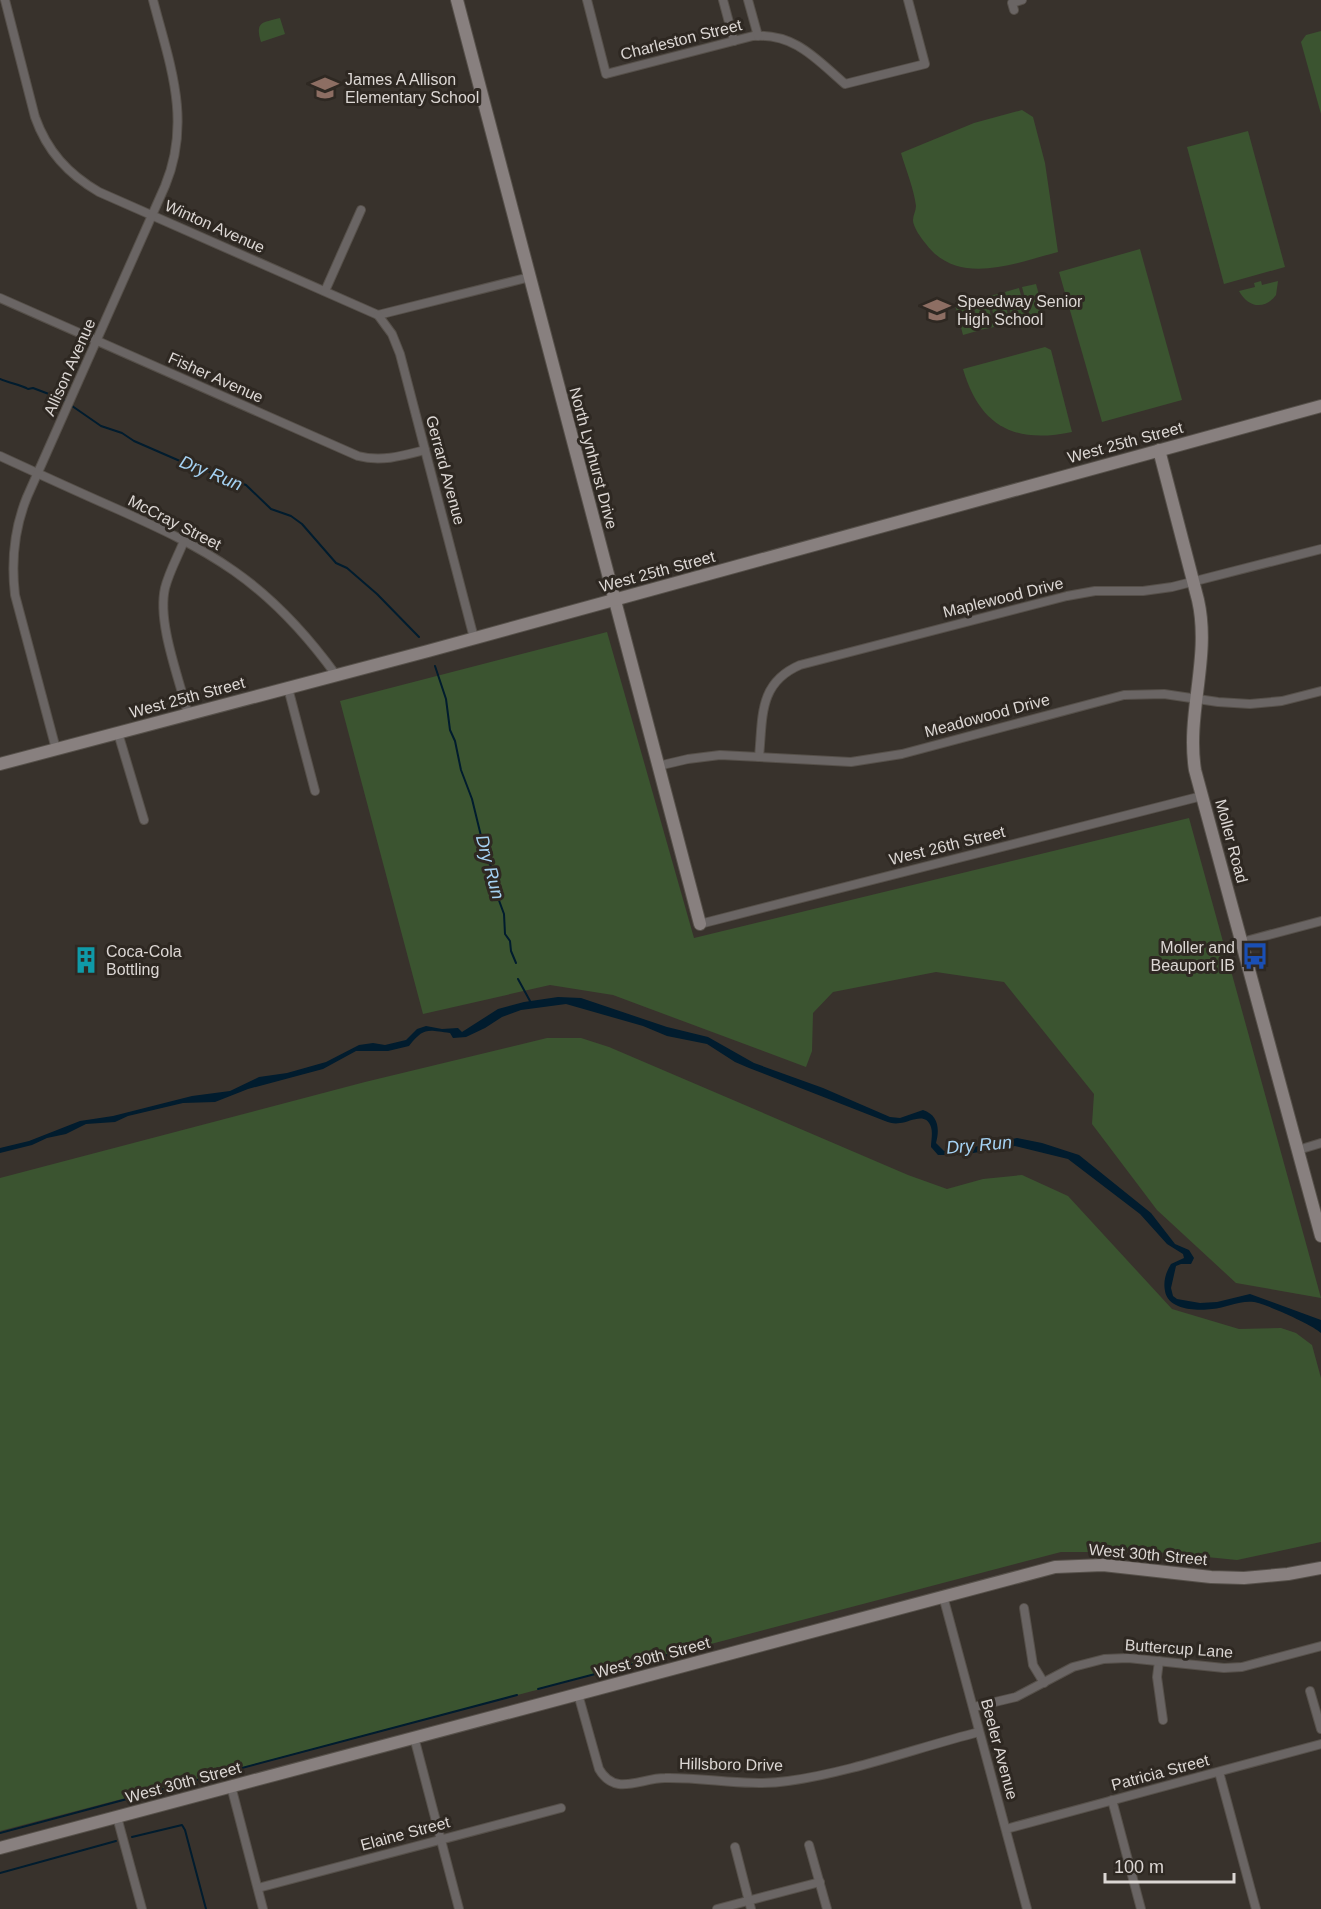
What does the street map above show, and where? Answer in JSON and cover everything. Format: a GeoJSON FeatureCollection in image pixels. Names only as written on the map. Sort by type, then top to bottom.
{"type":"FeatureCollection","features":[{"type":"Feature","properties":{"kind":"street","name":"Winton Avenue"},"geometry":{"type":"LineString","coordinates":[[4,0],[35,117],[52,150],[68,170],[85,183],[152,215],[378,315]]}},
{"type":"Feature","properties":{"kind":"street","name":"Allison Avenue"},"geometry":{"type":"LineString","coordinates":[[56,749],[14,583],[13,555],[16,531],[23,508],[174,160],[179,119],[176,87],[153,0]]}},
{"type":"Feature","properties":{"kind":"street","name":"North Lynhurst Drive"},"geometry":{"type":"LineString","coordinates":[[457,0],[700,924]]}},
{"type":"Feature","properties":{"kind":"street","name":"Charleston Street"},"geometry":{"type":"LineString","coordinates":[[587,0],[606,74],[758,36],[778,37],[796,44],[845,84],[925,64],[908,0]]}},
{"type":"Feature","properties":{"kind":"street"},"geometry":{"type":"LineString","coordinates":[[723,0],[734,41]]}},
{"type":"Feature","properties":{"kind":"street"},"geometry":{"type":"LineString","coordinates":[[748,0],[758,36]]}},
{"type":"Feature","properties":{"kind":"street"},"geometry":{"type":"LineString","coordinates":[[1014,10],[1012,3],[1022,0]]}},
{"type":"Feature","properties":{"kind":"street"},"geometry":{"type":"LineString","coordinates":[[325,291],[362,210]]}},
{"type":"Feature","properties":{"kind":"street"},"geometry":{"type":"LineString","coordinates":[[378,315],[530,277]]}},
{"type":"Feature","properties":{"kind":"street","name":"Fisher Avenue"},"geometry":{"type":"LineString","coordinates":[[0,298],[357,456],[393,459],[425,450]]}},
{"type":"Feature","properties":{"kind":"street","name":"Gerrard Avenue"},"geometry":{"type":"LineString","coordinates":[[378,315],[392,334],[399,350],[474,638]]}},
{"type":"Feature","properties":{"kind":"street","name":"West 25th Street"},"geometry":{"type":"LineString","coordinates":[[0,764],[474,638],[1321,406]]}},
{"type":"Feature","properties":{"kind":"street","name":"Moller Road"},"geometry":{"type":"LineString","coordinates":[[1159,450],[1201,613],[1203,638],[1192,725],[1193,754],[1202,796],[1321,1236]]}},
{"type":"Feature","properties":{"kind":"street","name":"McCray Street"},"geometry":{"type":"LineString","coordinates":[[0,456],[184,541],[236,573],[267,598],[309,640],[336,675]]}},
{"type":"Feature","properties":{"kind":"street"},"geometry":{"type":"LineString","coordinates":[[184,541],[167,581],[163,609],[166,630],[188,714]]}},
{"type":"Feature","properties":{"kind":"street","name":"Maplewood Drive"},"geometry":{"type":"LineString","coordinates":[[759,757],[764,703],[768,691],[781,675],[800,665],[1071,595],[1101,591],[1151,590],[1193,582],[1321,549]]}},
{"type":"Feature","properties":{"kind":"street"},"geometry":{"type":"LineString","coordinates":[[288,688],[315,790]]}},
{"type":"Feature","properties":{"kind":"street","name":"Meadowood Drive"},"geometry":{"type":"LineString","coordinates":[[658,766],[715,755],[831,762],[871,760],[902,754],[1116,697],[1152,693],[1230,703],[1258,704],[1282,701],[1321,691]]}},
{"type":"Feature","properties":{"kind":"street"},"geometry":{"type":"LineString","coordinates":[[118,732],[144,820]]}},
{"type":"Feature","properties":{"kind":"street","name":"West 26th Street"},"geometry":{"type":"LineString","coordinates":[[700,924],[1202,796]]}},
{"type":"Feature","properties":{"kind":"street"},"geometry":{"type":"LineString","coordinates":[[1242,942],[1320,923]]}},
{"type":"Feature","properties":{"kind":"street"},"geometry":{"type":"LineString","coordinates":[[1298,1150],[1321,1143]]}},
{"type":"Feature","properties":{"kind":"street","name":"West 30th Street"},"geometry":{"type":"LineString","coordinates":[[0,1848],[1054,1567],[1103,1565],[1235,1578],[1272,1576],[1321,1568]]}},
{"type":"Feature","properties":{"kind":"street","name":"Beeler Avenue"},"geometry":{"type":"LineString","coordinates":[[943,1596],[1028,1909]]}},
{"type":"Feature","properties":{"kind":"street"},"geometry":{"type":"LineString","coordinates":[[1024,1608],[1033,1665],[1044,1683]]}},
{"type":"Feature","properties":{"kind":"street","name":"Buttercup Lane"},"geometry":{"type":"LineString","coordinates":[[974,1707],[1016,1697],[1073,1667],[1104,1659],[1124,1658],[1224,1668],[1242,1667],[1321,1646]]}},
{"type":"Feature","properties":{"kind":"street"},"geometry":{"type":"LineString","coordinates":[[1159,1661],[1158,1677],[1163,1719]]}},
{"type":"Feature","properties":{"kind":"street"},"geometry":{"type":"LineString","coordinates":[[1310,1690],[1321,1729]]}},
{"type":"Feature","properties":{"kind":"street","name":"Hillsboro Drive"},"geometry":{"type":"LineString","coordinates":[[578,1694],[599,1769],[606,1779],[617,1785],[630,1785],[652,1779],[667,1778],[750,1782],[786,1781],[847,1768],[979,1732]]}},
{"type":"Feature","properties":{"kind":"street"},"geometry":{"type":"LineString","coordinates":[[414,1737],[459,1909]]}},
{"type":"Feature","properties":{"kind":"street","name":"Patricia Street"},"geometry":{"type":"LineString","coordinates":[[1006,1829],[1321,1744]]}},
{"type":"Feature","properties":{"kind":"street"},"geometry":{"type":"LineString","coordinates":[[1219,1772],[1256,1909]]}},
{"type":"Feature","properties":{"kind":"street"},"geometry":{"type":"LineString","coordinates":[[231,1786],[263,1909]]}},
{"type":"Feature","properties":{"kind":"street"},"geometry":{"type":"LineString","coordinates":[[1112,1800],[1141,1909]]}},
{"type":"Feature","properties":{"kind":"street","name":"Elaine Street"},"geometry":{"type":"LineString","coordinates":[[258,1888],[561,1808]]}},
{"type":"Feature","properties":{"kind":"street"},"geometry":{"type":"LineString","coordinates":[[117,1816],[140,1909]]}},
{"type":"Feature","properties":{"kind":"street"},"geometry":{"type":"LineString","coordinates":[[809,1845],[827,1909]]}},
{"type":"Feature","properties":{"kind":"street"},"geometry":{"type":"LineString","coordinates":[[735,1847],[750,1905]]}},
{"type":"Feature","properties":{"kind":"street"},"geometry":{"type":"LineString","coordinates":[[717,1909],[750,1905],[820,1882]]}},
{"type":"Feature","properties":{"kind":"green space"},"geometry":{"type":"Polygon","coordinates":[[[280,18],[285,34],[261,42],[260,26],[280,18]]]}},
{"type":"Feature","properties":{"kind":"green space"},"geometry":{"type":"Polygon","coordinates":[[[1321,31],[1321,114],[1301,42],[1306,35],[1321,31]]]}},
{"type":"Feature","properties":{"kind":"green space"},"geometry":{"type":"Polygon","coordinates":[[[1022,110],[1033,117],[1045,163],[1058,252],[1006,266],[970,268],[954,265],[939,257],[926,244],[913,223],[915,200],[901,153],[974,123],[1022,110]]]}},
{"type":"Feature","properties":{"kind":"green space"},"geometry":{"type":"Polygon","coordinates":[[[1248,131],[1285,267],[1224,284],[1187,147],[1248,131]]]}},
{"type":"Feature","properties":{"kind":"green space"},"geometry":{"type":"Polygon","coordinates":[[[1140,249],[1182,400],[1102,422],[1059,272],[1140,249]]]}},
{"type":"Feature","properties":{"kind":"green space"},"geometry":{"type":"Polygon","coordinates":[[[1261,281],[1262,285],[1278,281],[1276,295],[1262,305],[1252,304],[1239,291],[1255,287],[1254,283],[1261,281]]]}},
{"type":"Feature","properties":{"kind":"green space"},"geometry":{"type":"Polygon","coordinates":[[[1036,284],[1044,313],[1030,317],[1022,287],[1036,284]]]}},
{"type":"Feature","properties":{"kind":"green space"},"geometry":{"type":"Polygon","coordinates":[[[1019,288],[1027,318],[1013,321],[1005,292],[1019,288]]]}},
{"type":"Feature","properties":{"kind":"green space"},"geometry":{"type":"Polygon","coordinates":[[[1002,293],[1010,322],[996,326],[989,296],[1002,293]]]}},
{"type":"Feature","properties":{"kind":"green space"},"geometry":{"type":"Polygon","coordinates":[[[986,297],[994,327],[980,330],[972,301],[986,297]]]}},
{"type":"Feature","properties":{"kind":"green space"},"geometry":{"type":"Polygon","coordinates":[[[969,302],[977,331],[963,335],[955,305],[969,302]]]}},
{"type":"Feature","properties":{"kind":"green space"},"geometry":{"type":"Polygon","coordinates":[[[1045,347],[1051,350],[1072,432],[1033,435],[1017,433],[1002,427],[979,405],[963,369],[1045,347]]]}},
{"type":"Feature","properties":{"kind":"green space"},"geometry":{"type":"Polygon","coordinates":[[[607,632],[694,938],[1189,818],[1321,1298],[1236,1283],[1157,1210],[1092,1124],[1094,1094],[1004,982],[936,972],[833,992],[813,1013],[812,1051],[806,1067],[613,995],[550,985],[423,1014],[340,701],[607,632]]]}},
{"type":"Feature","properties":{"kind":"green space"},"geometry":{"type":"Polygon","coordinates":[[[547,1038],[581,1038],[609,1047],[908,1175],[947,1189],[983,1179],[1022,1175],[1068,1196],[1172,1309],[1239,1329],[1281,1328],[1296,1333],[1312,1345],[1321,1378],[1321,1542],[1237,1560],[1156,1552],[1061,1552],[0,1831],[0,1178],[365,1082],[547,1038]]]}},
{"type":"Feature","properties":{"kind":"water","name":"Dry Run"},"geometry":{"type":"Polygon","coordinates":[[[558,997],[581,998],[667,1027],[708,1037],[754,1063],[823,1088],[890,1117],[900,1118],[923,1110],[935,1119],[938,1127],[936,1143],[944,1151],[1017,1138],[1079,1155],[1151,1213],[1175,1244],[1189,1250],[1194,1258],[1191,1264],[1176,1266],[1171,1288],[1173,1296],[1177,1299],[1200,1303],[1217,1302],[1250,1294],[1321,1320],[1321,1333],[1289,1315],[1254,1302],[1199,1310],[1177,1306],[1167,1297],[1164,1284],[1171,1264],[1184,1258],[1183,1254],[1167,1244],[1140,1214],[1068,1159],[1015,1146],[961,1155],[938,1155],[931,1147],[932,1129],[925,1119],[898,1123],[887,1122],[735,1062],[707,1044],[667,1036],[643,1026],[566,1004],[521,1010],[502,1017],[466,1037],[453,1038],[450,1033],[426,1031],[409,1046],[388,1051],[356,1051],[323,1069],[248,1089],[215,1102],[183,1103],[128,1116],[115,1122],[86,1124],[66,1134],[0,1153],[0,1148],[29,1141],[80,1121],[113,1116],[192,1096],[230,1091],[259,1077],[287,1073],[326,1062],[359,1045],[373,1043],[385,1045],[406,1040],[417,1029],[426,1026],[442,1029],[458,1028],[462,1032],[498,1009],[558,997]]]}},
{"type":"Feature","properties":{"kind":"waterway","name":"Dry Run"},"geometry":{"type":"LineString","coordinates":[[0,379],[62,399],[101,426],[122,433],[134,441],[196,468],[246,485],[271,509],[291,516],[302,524],[336,563],[347,568],[377,594],[419,637]]}},
{"type":"Feature","properties":{"kind":"waterway","name":"Dry Run"},"geometry":{"type":"LineString","coordinates":[[435,666],[446,699],[450,730],[455,741],[461,770],[472,799],[488,860],[495,875],[497,895],[504,914],[505,934],[510,941],[516,963]]}},
{"type":"Feature","properties":{"kind":"waterway"},"geometry":{"type":"LineString","coordinates":[[518,979],[530,1001]]}},
{"type":"Feature","properties":{"kind":"waterway"},"geometry":{"type":"LineString","coordinates":[[538,1689],[698,1647]]}},
{"type":"Feature","properties":{"kind":"waterway"},"geometry":{"type":"LineString","coordinates":[[163,1789],[517,1695]]}},
{"type":"Feature","properties":{"kind":"waterway"},"geometry":{"type":"LineString","coordinates":[[0,1833],[142,1795]]}},
{"type":"Feature","properties":{"kind":"waterway"},"geometry":{"type":"LineString","coordinates":[[132,1837],[182,1825],[206,1909]]}},
{"type":"Feature","properties":{"kind":"waterway"},"geometry":{"type":"LineString","coordinates":[[0,1873],[116,1841]]}},
{"type":"Feature","properties":{"kind":"place","name":"James A Allison Elementary School"},"geometry":{"type":"Point","coordinates":[325,88]}},
{"type":"Feature","properties":{"kind":"place","name":"Speedway Senior High School"},"geometry":{"type":"Point","coordinates":[937,310]}},
{"type":"Feature","properties":{"kind":"place","name":"Moller and Beauport IB"},"geometry":{"type":"Point","coordinates":[1255,956]}},
{"type":"Feature","properties":{"kind":"place","name":"Coca-Cola Bottling"},"geometry":{"type":"Point","coordinates":[86,960]}}]}
